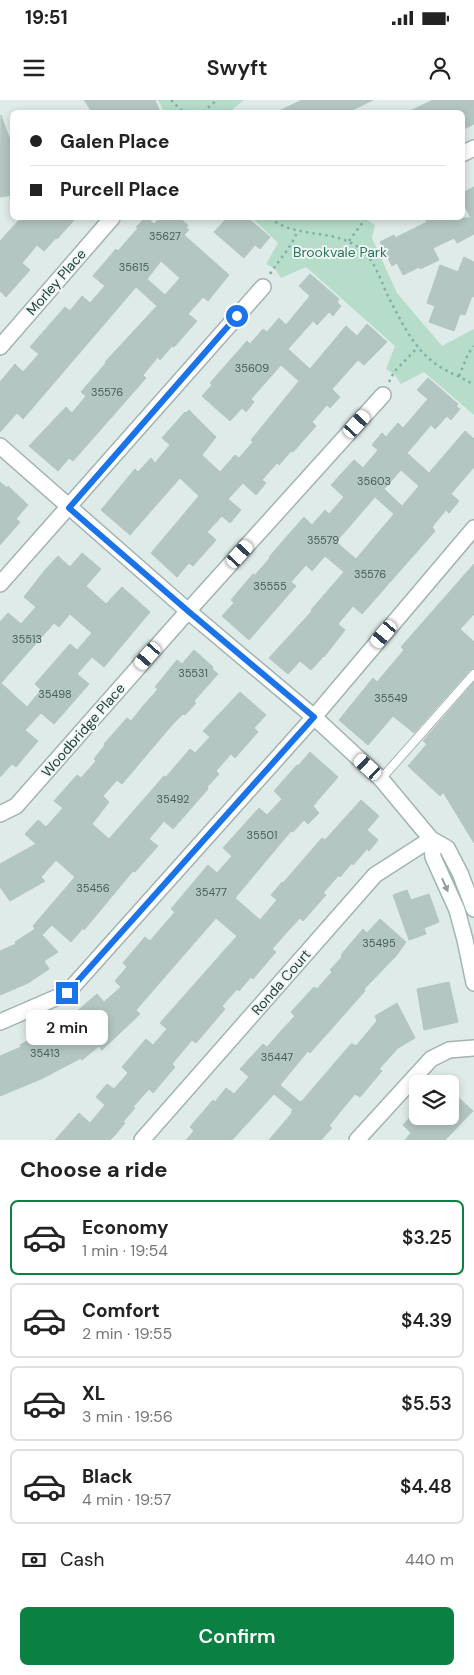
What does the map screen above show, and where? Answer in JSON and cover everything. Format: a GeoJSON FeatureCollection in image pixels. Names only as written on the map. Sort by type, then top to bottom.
{"type":"FeatureCollection","features":[{"type":"Feature","properties":{"kind":"street","name":"Morley Place"},"geometry":{"type":"LineString","coordinates":[[0,347],[110,220]]}},
{"type":"Feature","properties":{"kind":"street"},"geometry":{"type":"LineString","coordinates":[[0,584],[263,287]]}},
{"type":"Feature","properties":{"kind":"street","name":"Woodbridge Place"},"geometry":{"type":"LineString","coordinates":[[0,814],[16,806],[188,611],[383,395]]}},
{"type":"Feature","properties":{"kind":"street"},"geometry":{"type":"LineString","coordinates":[[0,446],[188,611],[314,717],[381,779],[431,839],[447,848],[460,873],[474,909]]}},
{"type":"Feature","properties":{"kind":"street"},"geometry":{"type":"LineString","coordinates":[[0,1022],[67,993],[314,717],[474,528]]}},
{"type":"Feature","properties":{"kind":"street"},"geometry":{"type":"LineString","coordinates":[[431,839],[433,858],[456,910],[465,940],[474,983]]}},
{"type":"Feature","properties":{"kind":"street","name":"Ronda Court"},"geometry":{"type":"LineString","coordinates":[[142,1140],[375,876],[431,839]]}},
{"type":"Feature","properties":{"kind":"street"},"geometry":{"type":"LineString","coordinates":[[357,1140],[431,1058],[449,1050],[474,1048]]}},
{"type":"Feature","properties":{"kind":"lane"},"geometry":{"type":"LineString","coordinates":[[381,779],[474,674]]}},
{"type":"Feature","properties":{"kind":"path"},"geometry":{"type":"LineString","coordinates":[[171,100],[181,110]]}},
{"type":"Feature","properties":{"kind":"path"},"geometry":{"type":"LineString","coordinates":[[205,110],[217,100]]}},
{"type":"Feature","properties":{"kind":"path"},"geometry":{"type":"LineString","coordinates":[[274,220],[298,232],[335,236],[349,241],[364,252],[371,260],[398,316],[418,347],[435,364],[474,385]]}},
{"type":"Feature","properties":{"kind":"path"},"geometry":{"type":"LineString","coordinates":[[349,241],[365,220]]}},
{"type":"Feature","properties":{"kind":"path"},"geometry":{"type":"LineString","coordinates":[[263,287],[275,266],[289,249],[298,232]]}},
{"type":"Feature","properties":{"kind":"path"},"geometry":{"type":"LineString","coordinates":[[459,376],[468,354],[474,346]]}},
{"type":"Feature","properties":{"kind":"path"},"geometry":{"type":"LineString","coordinates":[[383,395],[394,372],[418,347]]}},
{"type":"Feature","properties":{"kind":"green space"},"geometry":{"type":"Polygon","coordinates":[[[158,100],[244,100],[233,110],[163,110],[158,100]]]}},
{"type":"Feature","properties":{"kind":"green space","name":"Brookvale Park"},"geometry":{"type":"Polygon","coordinates":[[[254,220],[367,220],[375,225],[372,238],[397,293],[442,346],[474,329],[474,415],[424,372],[401,384],[395,375],[386,369],[395,346],[306,267],[281,278],[275,269],[266,264],[278,243],[254,220]]]}},
{"type":"Feature","properties":{"kind":"building"},"geometry":{"type":"Polygon","coordinates":[[[84,100],[155,100],[159,110],[91,110],[84,100]]]}},
{"type":"Feature","properties":{"kind":"building"},"geometry":{"type":"Polygon","coordinates":[[[302,100],[373,100],[352,110],[281,110],[302,100]]]}},
{"type":"Feature","properties":{"kind":"building"},"geometry":{"type":"Polygon","coordinates":[[[433,100],[474,100],[474,124],[465,128],[465,110],[412,110],[433,100]]]}},
{"type":"Feature","properties":{"kind":"building"},"geometry":{"type":"Polygon","coordinates":[[[1,115],[10,140],[10,195],[0,197],[1,115]]]}},
{"type":"Feature","properties":{"kind":"building"},"geometry":{"type":"Polygon","coordinates":[[[474,187],[474,234],[457,243],[454,238],[433,248],[439,260],[420,269],[419,267],[403,275],[397,263],[392,266],[380,242],[394,235],[395,238],[427,222],[426,220],[465,220],[465,218],[471,218],[465,207],[465,192],[474,187]]]}},
{"type":"Feature","properties":{"kind":"building"},"geometry":{"type":"Polygon","coordinates":[[[19,220],[74,220],[44,251],[37,245],[22,263],[30,270],[6,297],[0,291],[0,241],[19,220]]]}},
{"type":"Feature","properties":{"kind":"building"},"geometry":{"type":"Polygon","coordinates":[[[143,220],[149,220],[154,224],[158,220],[182,220],[188,225],[186,228],[189,230],[184,235],[229,275],[208,301],[203,297],[188,314],[197,321],[160,360],[158,357],[143,375],[146,378],[73,461],[69,458],[58,471],[29,446],[66,407],[72,413],[86,396],[81,392],[105,362],[157,306],[136,287],[23,419],[17,413],[0,432],[0,382],[15,364],[23,372],[39,354],[30,347],[65,307],[70,311],[82,296],[90,303],[105,286],[93,276],[116,249],[118,251],[138,228],[136,227],[143,220]],[[161,261],[147,279],[165,295],[180,278],[161,261]]]}},
{"type":"Feature","properties":{"kind":"building"},"geometry":{"type":"Polygon","coordinates":[[[225,220],[250,220],[270,237],[260,249],[255,245],[244,258],[214,232],[225,220]]]}},
{"type":"Feature","properties":{"kind":"building"},"geometry":{"type":"Polygon","coordinates":[[[464,257],[474,262],[474,297],[472,296],[465,315],[460,314],[454,331],[429,322],[435,306],[427,303],[440,265],[458,272],[464,257]]]}},
{"type":"Feature","properties":{"kind":"building"},"geometry":{"type":"Polygon","coordinates":[[[310,274],[339,299],[337,302],[341,306],[333,316],[329,312],[317,325],[313,321],[288,349],[310,369],[346,326],[357,336],[367,324],[387,342],[364,365],[358,360],[332,389],[340,397],[330,408],[327,405],[312,422],[316,426],[293,452],[291,451],[279,465],[277,463],[262,480],[266,483],[256,495],[243,483],[228,499],[241,510],[230,523],[222,516],[207,532],[216,540],[193,566],[189,563],[177,577],[151,553],[199,496],[180,478],[130,535],[101,510],[135,469],[138,472],[151,458],[155,463],[170,445],[162,438],[189,410],[216,437],[202,455],[220,472],[235,455],[239,458],[253,442],[251,440],[299,381],[281,365],[251,399],[254,402],[246,412],[242,408],[230,421],[202,396],[212,385],[210,383],[247,341],[250,344],[263,329],[267,332],[279,318],[286,325],[310,296],[299,286],[310,274]]]}},
{"type":"Feature","properties":{"kind":"building"},"geometry":{"type":"Polygon","coordinates":[[[428,378],[458,404],[456,406],[460,409],[451,420],[447,416],[435,429],[431,425],[407,453],[429,473],[465,431],[474,439],[474,467],[451,494],[459,501],[449,513],[446,510],[432,527],[435,531],[362,614],[353,606],[338,624],[345,630],[324,657],[311,670],[300,661],[288,674],[269,658],[312,611],[344,572],[325,556],[312,571],[306,565],[291,582],[296,586],[249,640],[222,616],[234,603],[231,600],[253,574],[255,575],[270,558],[304,517],[312,525],[325,510],[329,514],[344,497],[331,485],[354,460],[363,468],[378,450],[372,445],[382,433],[386,437],[398,423],[403,428],[428,399],[417,390],[428,378]],[[401,470],[384,489],[402,506],[419,486],[401,470]],[[375,497],[336,542],[356,559],[394,514],[375,497]]]}},
{"type":"Feature","properties":{"kind":"building"},"geometry":{"type":"Polygon","coordinates":[[[0,482],[7,488],[8,486],[28,505],[16,519],[20,522],[0,545],[0,482]]]}},
{"type":"Feature","properties":{"kind":"building"},"geometry":{"type":"Polygon","coordinates":[[[82,553],[101,569],[86,586],[106,604],[122,587],[150,612],[104,667],[92,657],[77,674],[89,684],[54,724],[41,713],[25,730],[38,741],[16,767],[12,764],[0,777],[0,622],[8,613],[21,624],[36,607],[24,597],[58,556],[70,567],[82,553]],[[70,614],[59,627],[54,623],[1,683],[27,707],[41,690],[35,684],[70,644],[77,650],[92,633],[70,614]]]}},
{"type":"Feature","properties":{"kind":"building"},"geometry":{"type":"Polygon","coordinates":[[[474,564],[474,614],[460,629],[474,642],[474,668],[470,670],[414,733],[393,716],[368,745],[339,720],[373,678],[377,682],[404,650],[401,647],[474,564]]]}},
{"type":"Feature","properties":{"kind":"building"},"geometry":{"type":"Polygon","coordinates":[[[194,650],[218,674],[194,701],[196,703],[172,725],[122,784],[117,780],[103,796],[109,802],[92,824],[109,839],[190,749],[195,753],[210,737],[203,731],[240,692],[266,715],[254,728],[258,732],[235,758],[231,754],[216,771],[219,774],[207,787],[208,789],[173,829],[164,821],[149,839],[158,846],[135,872],[133,871],[84,930],[83,928],[71,942],[52,925],[42,935],[58,952],[44,961],[49,969],[28,983],[0,995],[0,951],[16,944],[15,942],[35,929],[33,926],[75,877],[56,860],[41,877],[45,881],[10,901],[0,887],[0,864],[36,844],[25,834],[38,820],[46,827],[63,808],[54,801],[77,775],[81,778],[96,761],[94,759],[104,744],[127,718],[131,721],[158,689],[155,687],[177,660],[182,664],[194,650]]]}},
{"type":"Feature","properties":{"kind":"building"},"geometry":{"type":"Polygon","coordinates":[[[474,682],[474,843],[443,792],[440,796],[408,766],[427,744],[423,741],[474,682]]]}},
{"type":"Feature","properties":{"kind":"building"},"geometry":{"type":"Polygon","coordinates":[[[310,752],[338,777],[313,806],[319,813],[308,824],[304,820],[293,832],[291,831],[235,898],[260,920],[277,900],[271,895],[322,838],[325,840],[361,800],[379,816],[367,830],[378,840],[369,851],[367,849],[353,865],[352,863],[340,877],[339,875],[323,893],[326,895],[303,921],[300,918],[287,932],[272,949],[276,952],[253,979],[251,977],[239,991],[237,989],[222,1006],[225,1009],[196,1043],[192,1040],[172,1064],[175,1067],[153,1093],[149,1089],[133,1107],[135,1108],[123,1122],[125,1123],[110,1140],[55,1140],[79,1113],[90,1123],[105,1105],[96,1097],[107,1084],[114,1089],[128,1073],[122,1067],[146,1039],[153,1045],[167,1029],[160,1023],[237,936],[216,918],[136,1010],[140,1014],[102,1050],[99,1046],[82,1060],[81,1058],[41,1079],[0,1096],[0,1056],[21,1047],[20,1045],[52,1027],[54,1031],[97,994],[104,1002],[121,987],[115,981],[127,967],[123,963],[145,937],[150,941],[175,912],[171,909],[208,865],[217,873],[232,856],[223,848],[259,808],[267,815],[282,799],[274,791],[310,752]]]}},
{"type":"Feature","properties":{"kind":"building"},"geometry":{"type":"Polygon","coordinates":[[[407,890],[411,900],[429,894],[439,922],[424,928],[426,934],[409,940],[393,895],[407,890]]]}},
{"type":"Feature","properties":{"kind":"building"},"geometry":{"type":"Polygon","coordinates":[[[380,919],[406,942],[396,956],[364,989],[365,991],[310,1053],[308,1051],[280,1085],[300,1102],[302,1101],[351,1044],[356,1046],[377,1021],[375,1016],[397,1003],[415,1038],[398,1048],[379,1069],[382,1071],[360,1097],[355,1094],[329,1126],[332,1128],[321,1140],[269,1140],[293,1110],[274,1094],[232,1140],[186,1140],[194,1131],[190,1127],[213,1100],[215,1102],[226,1088],[234,1094],[249,1077],[240,1069],[263,1044],[267,1047],[295,1016],[291,1012],[314,987],[317,989],[332,972],[330,970],[363,929],[367,933],[380,919]]]}},
{"type":"Feature","properties":{"kind":"building"},"geometry":{"type":"Polygon","coordinates":[[[449,982],[458,1022],[424,1030],[417,989],[449,982]]]}},
{"type":"Feature","properties":{"kind":"building"},"geometry":{"type":"Polygon","coordinates":[[[459,1098],[473,1111],[445,1140],[405,1140],[411,1133],[403,1125],[409,1118],[409,1125],[459,1125],[459,1098]]]}},
{"type":"Feature","properties":{"kind":"route"},"geometry":{"type":"LineString","coordinates":[[67,993],[314,717],[69,508],[237,316]]}}]}
